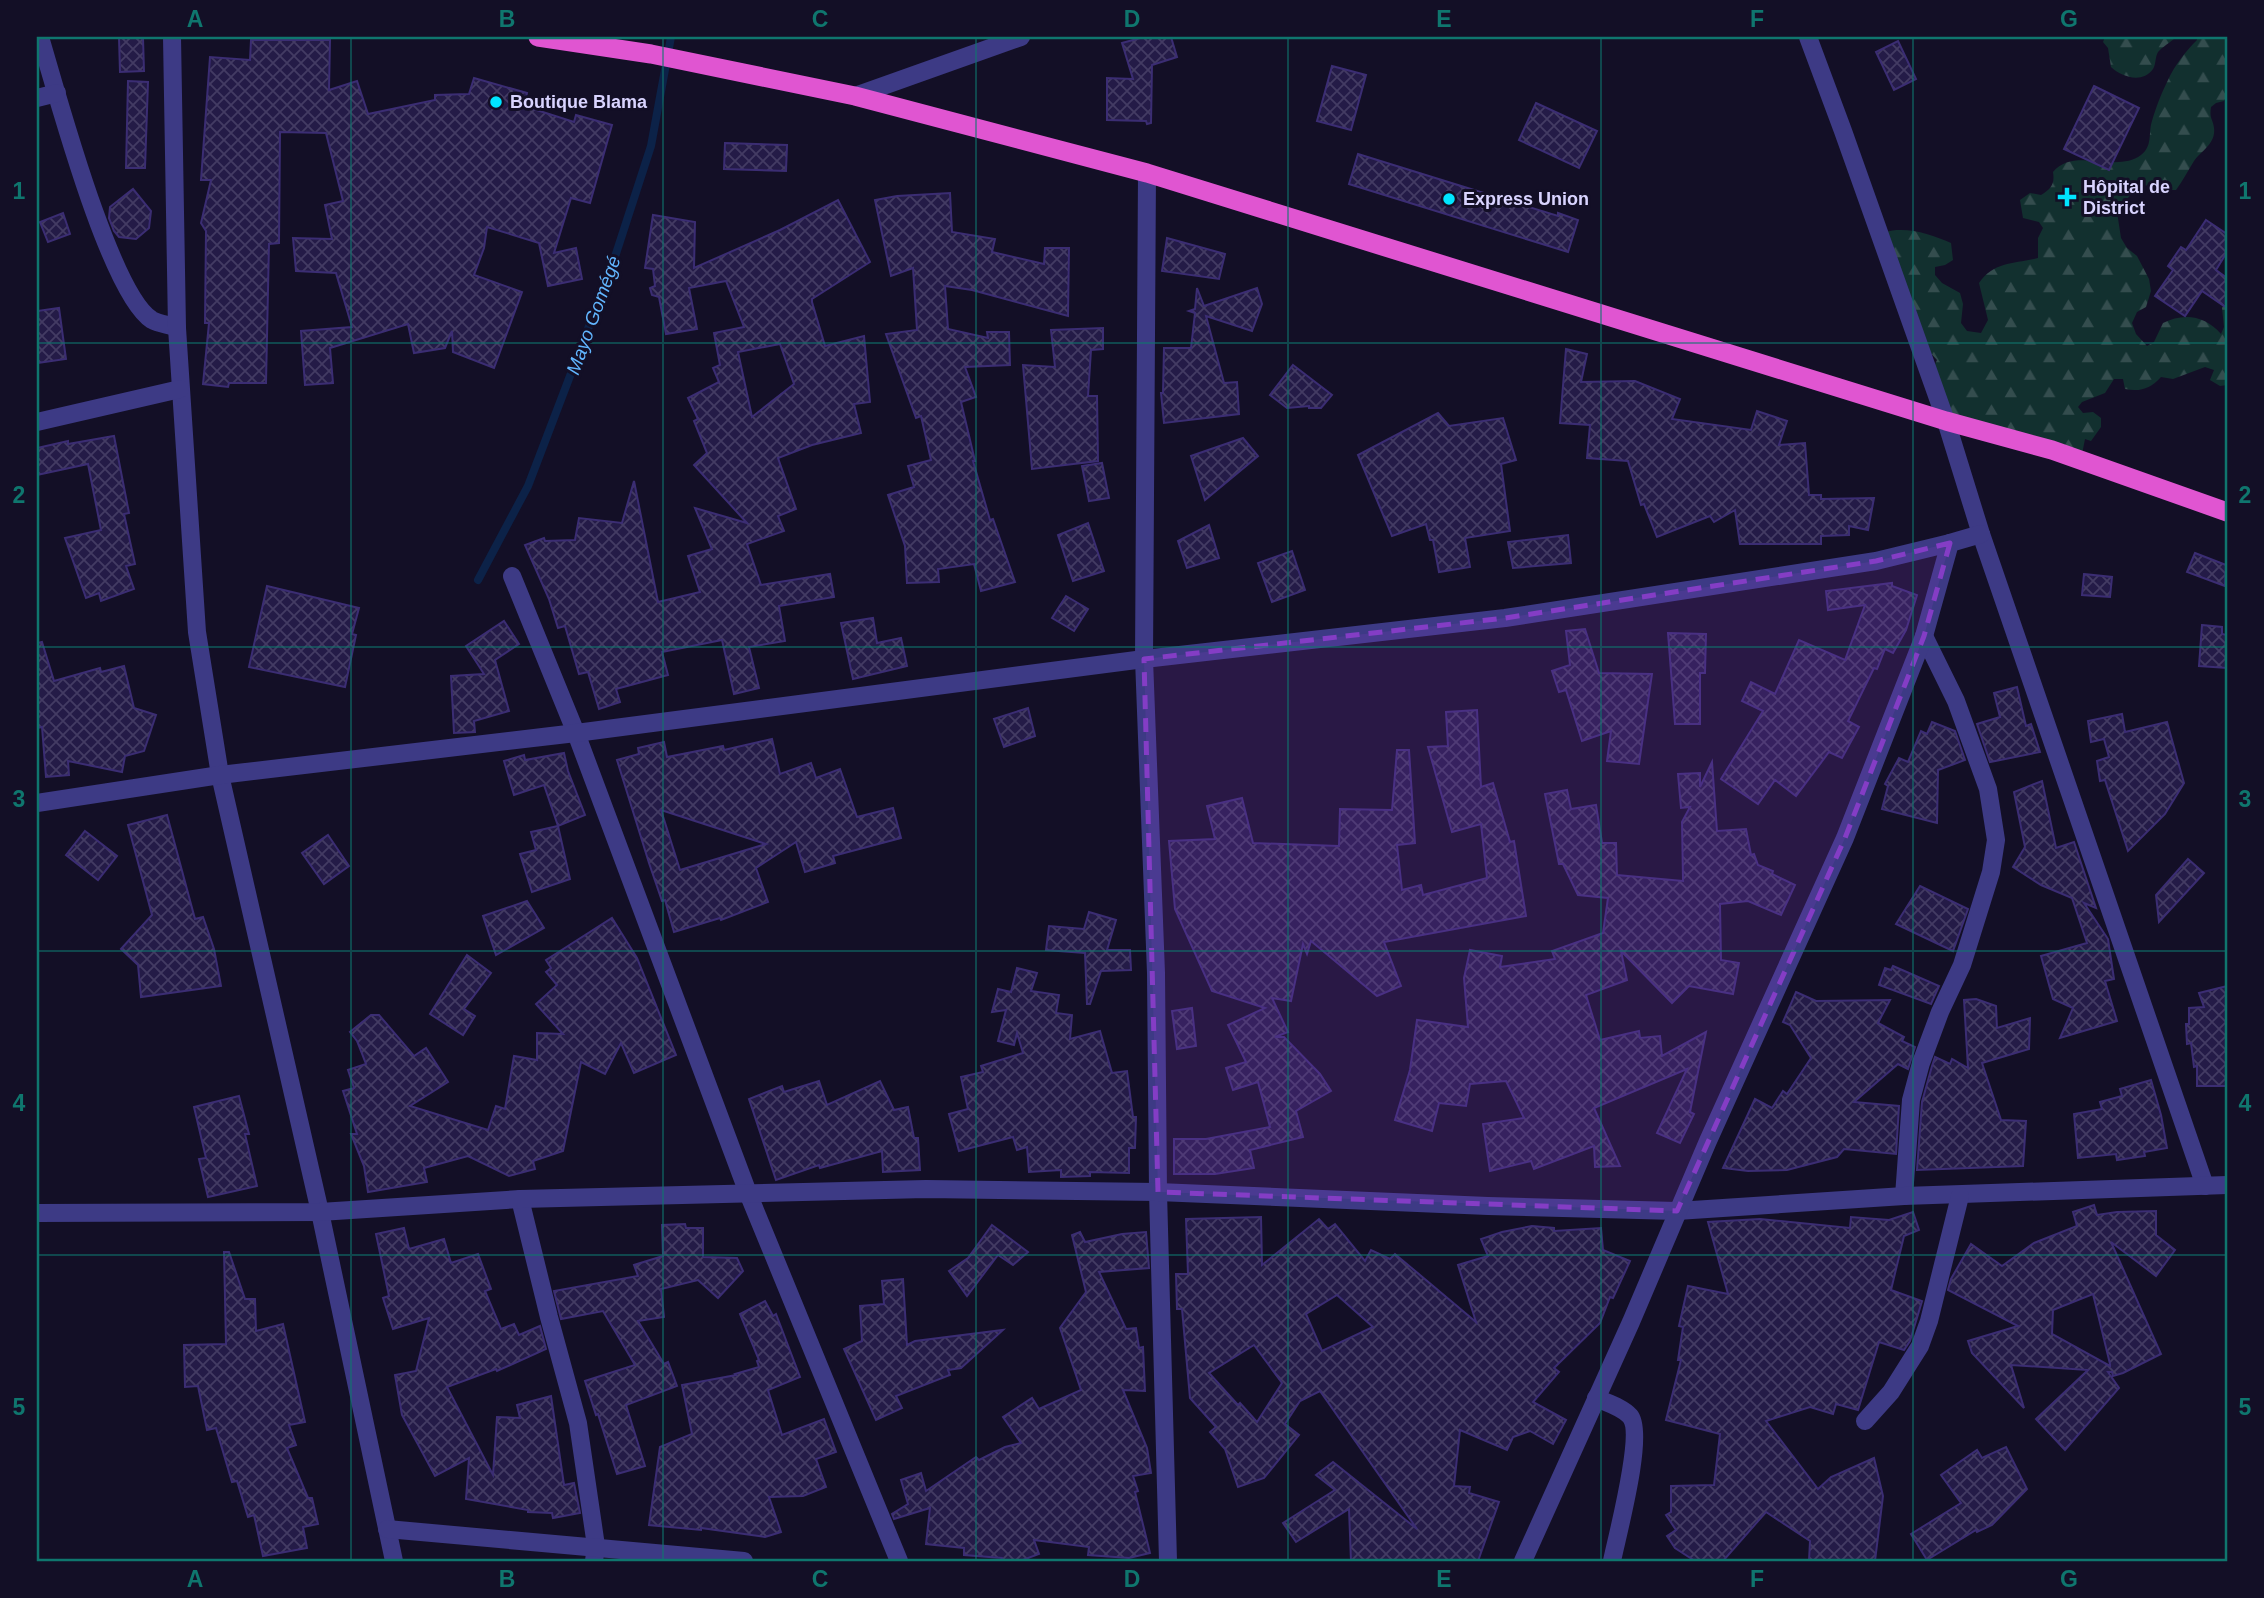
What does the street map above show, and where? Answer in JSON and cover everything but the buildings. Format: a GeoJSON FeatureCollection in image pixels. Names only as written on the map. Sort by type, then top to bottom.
{"type":"FeatureCollection","features":[{"type":"Feature","properties":{"kind":"highway"},"geometry":{"type":"LineString","coordinates":[[546,38],[651,54],[855,96],[1147,173],[1946,421],[2052,450],[2227,512]]}},
{"type":"Feature","properties":{"kind":"street"},"geometry":{"type":"LineString","coordinates":[[40,37],[103,239],[136,302],[151,319],[177,328]]}},
{"type":"Feature","properties":{"kind":"street"},"geometry":{"type":"LineString","coordinates":[[173,37],[177,328],[197,632],[220,775],[320,1212],[394,1561]]}},
{"type":"Feature","properties":{"kind":"street"},"geometry":{"type":"LineString","coordinates":[[855,96],[1021,37]]}},
{"type":"Feature","properties":{"kind":"street"},"geometry":{"type":"LineString","coordinates":[[1808,37],[1848,142],[1946,421],[1981,534],[2205,1186]]}},
{"type":"Feature","properties":{"kind":"street"},"geometry":{"type":"LineString","coordinates":[[37,98],[57,93]]}},
{"type":"Feature","properties":{"kind":"street"},"geometry":{"type":"LineString","coordinates":[[1147,173],[1144,659],[1156,973],[1158,1192],[1168,1561]]}},
{"type":"Feature","properties":{"kind":"street"},"geometry":{"type":"LineString","coordinates":[[37,422],[180,389]]}},
{"type":"Feature","properties":{"kind":"street"},"geometry":{"type":"LineString","coordinates":[[37,803],[220,775],[576,733],[1144,659],[1504,618],[1877,561],[1981,534]]}},
{"type":"Feature","properties":{"kind":"street"},"geometry":{"type":"LineString","coordinates":[[1523,1561],[1845,838],[1924,636],[1950,543]]}},
{"type":"Feature","properties":{"kind":"street"},"geometry":{"type":"LineString","coordinates":[[512,576],[576,733],[748,1193],[899,1561]]}},
{"type":"Feature","properties":{"kind":"street"},"geometry":{"type":"LineString","coordinates":[[1903,1196],[1911,1100],[1917,1075],[1940,1012],[1962,965],[1991,872],[1996,839],[1988,789],[1956,701],[1924,636]]}},
{"type":"Feature","properties":{"kind":"street"},"geometry":{"type":"LineString","coordinates":[[37,1213],[320,1212],[520,1199],[926,1189],[1158,1192],[1677,1211],[1903,1196],[2227,1185]]}},
{"type":"Feature","properties":{"kind":"street"},"geometry":{"type":"LineString","coordinates":[[1865,1422],[1891,1392],[1920,1346],[1960,1196]]}},
{"type":"Feature","properties":{"kind":"street"},"geometry":{"type":"LineString","coordinates":[[520,1199],[578,1423],[595,1554]]}},
{"type":"Feature","properties":{"kind":"street"},"geometry":{"type":"LineString","coordinates":[[1596,1398],[1632,1418],[1635,1430],[1633,1462],[1612,1561]]}},
{"type":"Feature","properties":{"kind":"street"},"geometry":{"type":"LineString","coordinates":[[387,1529],[595,1554],[744,1561]]}},
{"type":"Feature","properties":{"kind":"highlighted area"},"geometry":{"type":"Polygon","coordinates":[[[1950,543],[1924,636],[1845,838],[1677,1211],[1158,1192],[1144,659],[1505,618],[1876,561],[1950,543]]]}},
{"type":"Feature","properties":{"kind":"green space"},"geometry":{"type":"Polygon","coordinates":[[[2105,37],[2176,37],[2158,52],[2153,69],[2138,78],[2121,74],[2111,67],[2108,48],[2103,42],[2105,37]]]}},
{"type":"Feature","properties":{"kind":"green space"},"geometry":{"type":"Polygon","coordinates":[[[2197,37],[2227,37],[2227,95],[2224,101],[2211,107],[2213,138],[2194,161],[2176,190],[2138,185],[2117,212],[2121,238],[2127,248],[2137,256],[2149,279],[2151,291],[2146,307],[2137,312],[2132,323],[2136,334],[2147,346],[2154,342],[2163,323],[2187,317],[2209,323],[2221,334],[2224,327],[2222,308],[2227,299],[2227,385],[2220,386],[2210,380],[2214,370],[2205,367],[2173,379],[2161,377],[2149,387],[2140,390],[2125,389],[2123,379],[2114,379],[2105,393],[2082,402],[2078,407],[2083,413],[2093,412],[2101,418],[2101,427],[2091,441],[2085,439],[2082,454],[1938,417],[1928,395],[1930,376],[1937,360],[1927,349],[1885,232],[1918,232],[1951,243],[1953,260],[1935,267],[1935,275],[1942,283],[1960,293],[1963,304],[1961,323],[1967,331],[1981,333],[1988,320],[1979,283],[1998,267],[2038,258],[2038,238],[2043,228],[2039,222],[2023,218],[2020,200],[2030,193],[2041,195],[2047,191],[2053,183],[2053,172],[2072,161],[2120,162],[2141,155],[2149,143],[2152,121],[2166,85],[2177,64],[2197,37]]]}},
{"type":"Feature","properties":{"kind":"waterway","name":"Mayo Gomégé"},"geometry":{"type":"LineString","coordinates":[[478,580],[528,486],[612,266],[651,146],[671,37]]}},
{"type":"Feature","properties":{"kind":"place","name":"Boutique Blama"},"geometry":{"type":"Point","coordinates":[496,102]}},
{"type":"Feature","properties":{"kind":"place","name":"Hôpital de District"},"geometry":{"type":"Point","coordinates":[2067,197]}},
{"type":"Feature","properties":{"kind":"place","name":"Express Union"},"geometry":{"type":"Point","coordinates":[1449,199]}}]}
